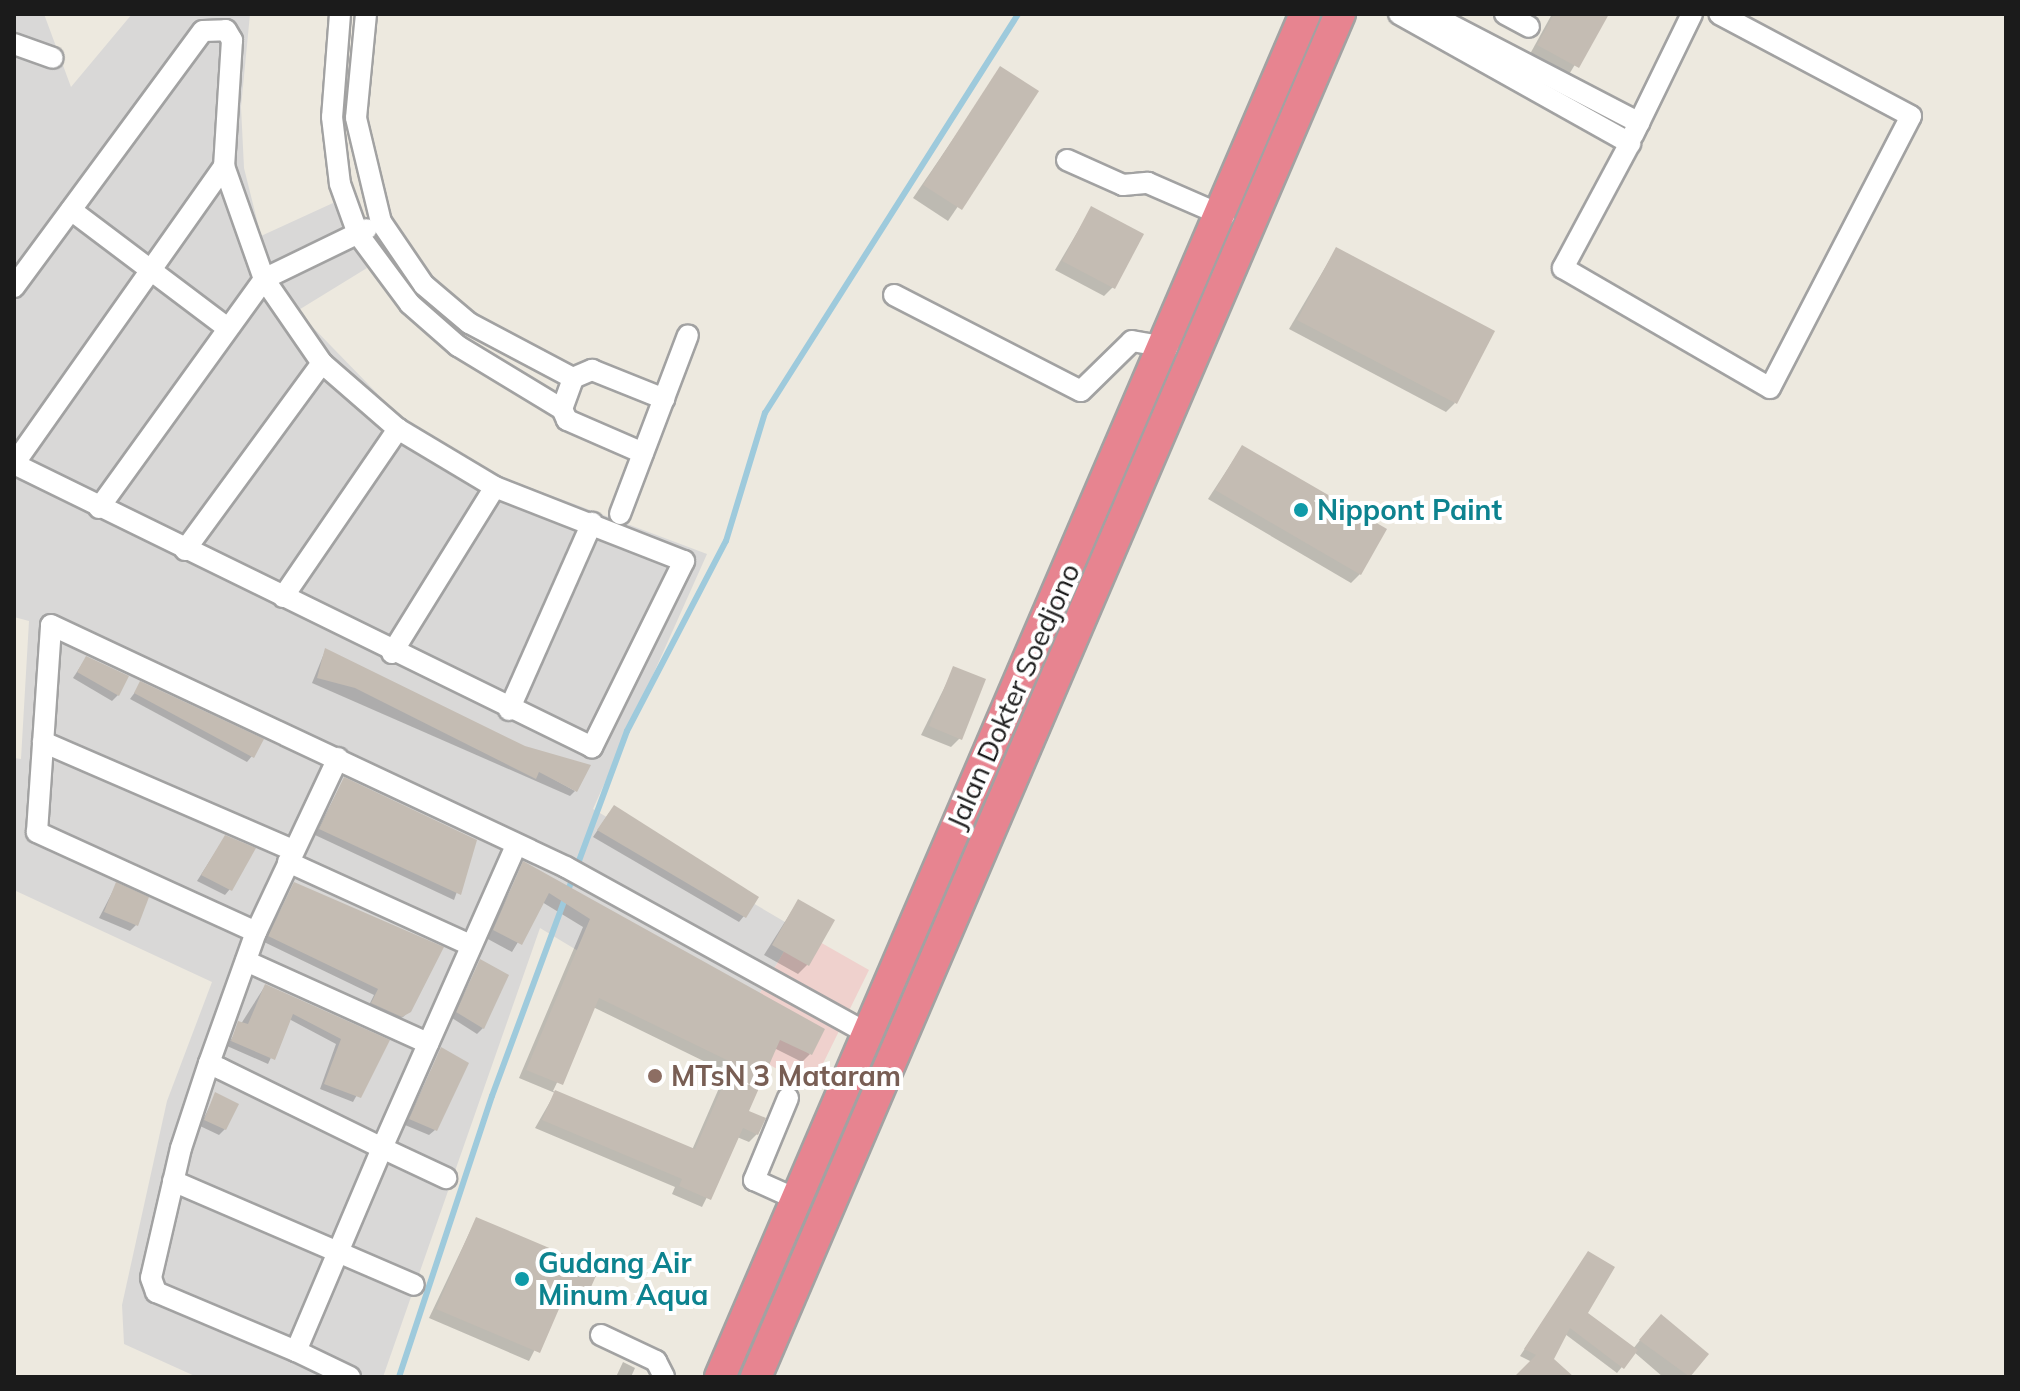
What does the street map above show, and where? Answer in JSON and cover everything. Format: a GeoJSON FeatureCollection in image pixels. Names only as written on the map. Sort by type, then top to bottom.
{"type":"FeatureCollection","features":[{"type":"Feature","properties":{"kind":"highway","name":"Jalan Dokter Soedjono"},"geometry":{"type":"LineString","coordinates":[[720,1377],[1020,679],[1224,215],[1305,14]]}},
{"type":"Feature","properties":{"kind":"highway","name":"Jalan Dokter Soedjono"},"geometry":{"type":"LineString","coordinates":[[756,1377],[1029,739],[1265,200],[1340,14]]}},
{"type":"Feature","properties":{"kind":"highway"},"geometry":{"type":"LineString","coordinates":[[1246,242],[1231,233],[1224,215],[1265,200]]}},
{"type":"Feature","properties":{"kind":"highway"},"geometry":{"type":"LineString","coordinates":[[1020,679],[1018,694],[1029,704],[1042,702],[1050,691]]}},
{"type":"Feature","properties":{"kind":"highway"},"geometry":{"type":"LineString","coordinates":[[1000,726],[1021,716],[1029,739]]}},
{"type":"Feature","properties":{"kind":"street"},"geometry":{"type":"LineString","coordinates":[[340,14],[332,117],[340,184],[358,234],[410,304],[439,329],[562,409],[574,427],[643,453]]}},
{"type":"Feature","properties":{"kind":"street"},"geometry":{"type":"LineString","coordinates":[[366,14],[356,118],[381,222],[424,285],[469,323],[573,378]]}},
{"type":"Feature","properties":{"kind":"street"},"geometry":{"type":"LineString","coordinates":[[1399,14],[1630,143]]}},
{"type":"Feature","properties":{"kind":"street"},"geometry":{"type":"LineString","coordinates":[[1430,14],[1639,123]]}},
{"type":"Feature","properties":{"kind":"street"},"geometry":{"type":"LineString","coordinates":[[1505,14],[1529,27]]}},
{"type":"Feature","properties":{"kind":"street"},"geometry":{"type":"LineString","coordinates":[[1692,14],[1630,143],[1563,268],[1770,388],[1911,116],[1719,14]]}},
{"type":"Feature","properties":{"kind":"street"},"geometry":{"type":"LineString","coordinates":[[14,287],[215,26],[232,40],[224,166],[264,279],[322,363],[398,429],[495,487],[679,556],[682,568],[592,747],[392,653],[14,464],[147,267],[224,166]]}},
{"type":"Feature","properties":{"kind":"street"},"geometry":{"type":"LineString","coordinates":[[14,44],[53,58]]}},
{"type":"Feature","properties":{"kind":"street"},"geometry":{"type":"LineString","coordinates":[[1067,160],[1123,185],[1148,183],[1224,215]]}},
{"type":"Feature","properties":{"kind":"street"},"geometry":{"type":"LineString","coordinates":[[71,210],[225,326]]}},
{"type":"Feature","properties":{"kind":"street"},"geometry":{"type":"LineString","coordinates":[[99,508],[225,326],[264,279],[381,222]]}},
{"type":"Feature","properties":{"kind":"street"},"geometry":{"type":"LineString","coordinates":[[894,295],[1081,391],[1132,341],[1167,347]]}},
{"type":"Feature","properties":{"kind":"street"},"geometry":{"type":"LineString","coordinates":[[620,514],[688,335]]}},
{"type":"Feature","properties":{"kind":"street"},"geometry":{"type":"LineString","coordinates":[[185,550],[322,363]]}},
{"type":"Feature","properties":{"kind":"street"},"geometry":{"type":"LineString","coordinates":[[562,409],[573,378],[592,370],[664,399]]}},
{"type":"Feature","properties":{"kind":"street"},"geometry":{"type":"LineString","coordinates":[[283,597],[398,429]]}},
{"type":"Feature","properties":{"kind":"street"},"geometry":{"type":"LineString","coordinates":[[392,653],[495,487]]}},
{"type":"Feature","properties":{"kind":"street"},"geometry":{"type":"LineString","coordinates":[[509,710],[592,523]]}},
{"type":"Feature","properties":{"kind":"street"},"geometry":{"type":"LineString","coordinates":[[256,932],[44,840],[36,829],[47,634],[54,624],[516,846],[566,867],[868,1034]]}},
{"type":"Feature","properties":{"kind":"street"},"geometry":{"type":"LineString","coordinates":[[43,742],[290,856],[470,945]]}},
{"type":"Feature","properties":{"kind":"street"},"geometry":{"type":"LineString","coordinates":[[338,758],[256,932],[209,1063],[173,1181],[151,1278],[156,1292],[350,1377]]}},
{"type":"Feature","properties":{"kind":"street"},"geometry":{"type":"LineString","coordinates":[[296,1351],[470,945],[516,846]]}},
{"type":"Feature","properties":{"kind":"street"},"geometry":{"type":"LineString","coordinates":[[246,961],[428,1043]]}},
{"type":"Feature","properties":{"kind":"street"},"geometry":{"type":"LineString","coordinates":[[209,1063],[446,1178]]}},
{"type":"Feature","properties":{"kind":"street"},"geometry":{"type":"LineString","coordinates":[[788,1098],[754,1180],[796,1199]]}},
{"type":"Feature","properties":{"kind":"street"},"geometry":{"type":"LineString","coordinates":[[173,1181],[414,1285]]}},
{"type":"Feature","properties":{"kind":"street"},"geometry":{"type":"LineString","coordinates":[[601,1335],[656,1361],[664,1377]]}},
{"type":"Feature","properties":{"kind":"shaded area"},"geometry":{"type":"Polygon","coordinates":[[[14,14],[44,14],[71,87],[132,14],[250,14],[241,107],[244,168],[261,236],[333,203],[367,268],[297,311],[402,419],[505,478],[707,554],[593,809],[797,929],[731,1043],[540,928],[383,1377],[197,1377],[124,1344],[122,1305],[167,1101],[212,982],[16,891],[14,897],[14,758],[21,759],[29,621],[14,617],[14,14]]]}},
{"type":"Feature","properties":{"kind":"shaded area"},"geometry":{"type":"Polygon","coordinates":[[[797,929],[869,970],[811,1088],[731,1043],[797,929]]]}},
{"type":"Feature","properties":{"kind":"building"},"geometry":{"type":"Polygon","coordinates":[[[1554,14],[1609,14],[1579,68],[1537,45],[1554,14]]]}},
{"type":"Feature","properties":{"kind":"building"},"geometry":{"type":"Polygon","coordinates":[[[1000,66],[1039,91],[962,210],[923,185],[1000,66]]]}},
{"type":"Feature","properties":{"kind":"building"},"geometry":{"type":"Polygon","coordinates":[[[1091,206],[1144,234],[1115,289],[1062,261],[1091,206]]]}},
{"type":"Feature","properties":{"kind":"building"},"geometry":{"type":"Polygon","coordinates":[[[1336,247],[1495,331],[1457,404],[1297,320],[1336,247]]]}},
{"type":"Feature","properties":{"kind":"building","name":"Nippont Paint"},"geometry":{"type":"Polygon","coordinates":[[[1242,445],[1387,529],[1361,575],[1215,490],[1242,445]]]}},
{"type":"Feature","properties":{"kind":"building"},"geometry":{"type":"Polygon","coordinates":[[[325,648],[525,746],[591,765],[577,792],[539,772],[536,779],[355,688],[317,678],[325,648]]]}},
{"type":"Feature","properties":{"kind":"building"},"geometry":{"type":"Polygon","coordinates":[[[86,656],[129,676],[119,696],[77,672],[86,656]]]}},
{"type":"Feature","properties":{"kind":"building"},"geometry":{"type":"Polygon","coordinates":[[[953,666],[986,679],[962,740],[929,726],[953,666]]]}},
{"type":"Feature","properties":{"kind":"building"},"geometry":{"type":"Polygon","coordinates":[[[140,681],[264,739],[254,758],[134,693],[140,681]]]}},
{"type":"Feature","properties":{"kind":"building"},"geometry":{"type":"Polygon","coordinates":[[[344,777],[477,840],[461,895],[319,829],[344,777]]]}},
{"type":"Feature","properties":{"kind":"building"},"geometry":{"type":"Polygon","coordinates":[[[614,805],[759,897],[746,918],[597,830],[614,805]]]}},
{"type":"Feature","properties":{"kind":"building"},"geometry":{"type":"Polygon","coordinates":[[[225,835],[256,848],[232,891],[201,875],[225,835]]]}},
{"type":"Feature","properties":{"kind":"building"},"geometry":{"type":"Polygon","coordinates":[[[523,861],[825,1029],[812,1055],[780,1040],[749,1111],[766,1118],[758,1135],[743,1128],[711,1200],[679,1186],[682,1179],[542,1120],[555,1090],[695,1149],[733,1063],[599,998],[563,1085],[526,1070],[590,919],[549,893],[522,945],[493,930],[523,861]]]}},
{"type":"Feature","properties":{"kind":"building"},"geometry":{"type":"Polygon","coordinates":[[[116,882],[149,897],[138,926],[104,912],[116,882]]]}},
{"type":"Feature","properties":{"kind":"building"},"geometry":{"type":"Polygon","coordinates":[[[294,882],[444,947],[411,1012],[402,1017],[371,1003],[378,989],[268,936],[294,882]]]}},
{"type":"Feature","properties":{"kind":"building"},"geometry":{"type":"Polygon","coordinates":[[[798,899],[835,920],[809,966],[772,945],[798,899]]]}},
{"type":"Feature","properties":{"kind":"building"},"geometry":{"type":"Polygon","coordinates":[[[480,959],[509,975],[484,1029],[456,1012],[480,959]]]}},
{"type":"Feature","properties":{"kind":"building"},"geometry":{"type":"Polygon","coordinates":[[[265,984],[390,1040],[361,1098],[324,1084],[341,1039],[293,1014],[275,1060],[231,1041],[238,1021],[248,1024],[265,984]]]}},
{"type":"Feature","properties":{"kind":"building"},"geometry":{"type":"Polygon","coordinates":[[[441,1047],[469,1063],[437,1131],[409,1119],[441,1047]]]}},
{"type":"Feature","properties":{"kind":"building"},"geometry":{"type":"Polygon","coordinates":[[[215,1092],[239,1104],[226,1130],[204,1120],[215,1092]]]}},
{"type":"Feature","properties":{"kind":"building","name":"Gudang Air Minum Aqua"},"geometry":{"type":"Polygon","coordinates":[[[476,1217],[599,1269],[587,1296],[568,1288],[540,1353],[436,1309],[476,1217]]]}},
{"type":"Feature","properties":{"kind":"building"},"geometry":{"type":"Polygon","coordinates":[[[1588,1251],[1615,1267],[1588,1313],[1638,1350],[1624,1369],[1570,1328],[1554,1359],[1574,1377],[1514,1377],[1536,1355],[1524,1349],[1588,1251]]]}},
{"type":"Feature","properties":{"kind":"building"},"geometry":{"type":"Polygon","coordinates":[[[1661,1314],[1709,1354],[1690,1377],[1639,1340],[1661,1314]]]}},
{"type":"Feature","properties":{"kind":"waterway"},"geometry":{"type":"LineString","coordinates":[[399,1377],[492,1096],[627,731],[726,541],[765,413],[1018,14]]}},
{"type":"Feature","properties":{"kind":"place","name":"Nippont Paint"},"geometry":{"type":"Point","coordinates":[1301,510]}},
{"type":"Feature","properties":{"kind":"place","name":"MTsN 3 Mataram"},"geometry":{"type":"Point","coordinates":[655,1076]}},
{"type":"Feature","properties":{"kind":"place","name":"Gudang Air Minum Aqua"},"geometry":{"type":"Point","coordinates":[522,1279]}}]}
